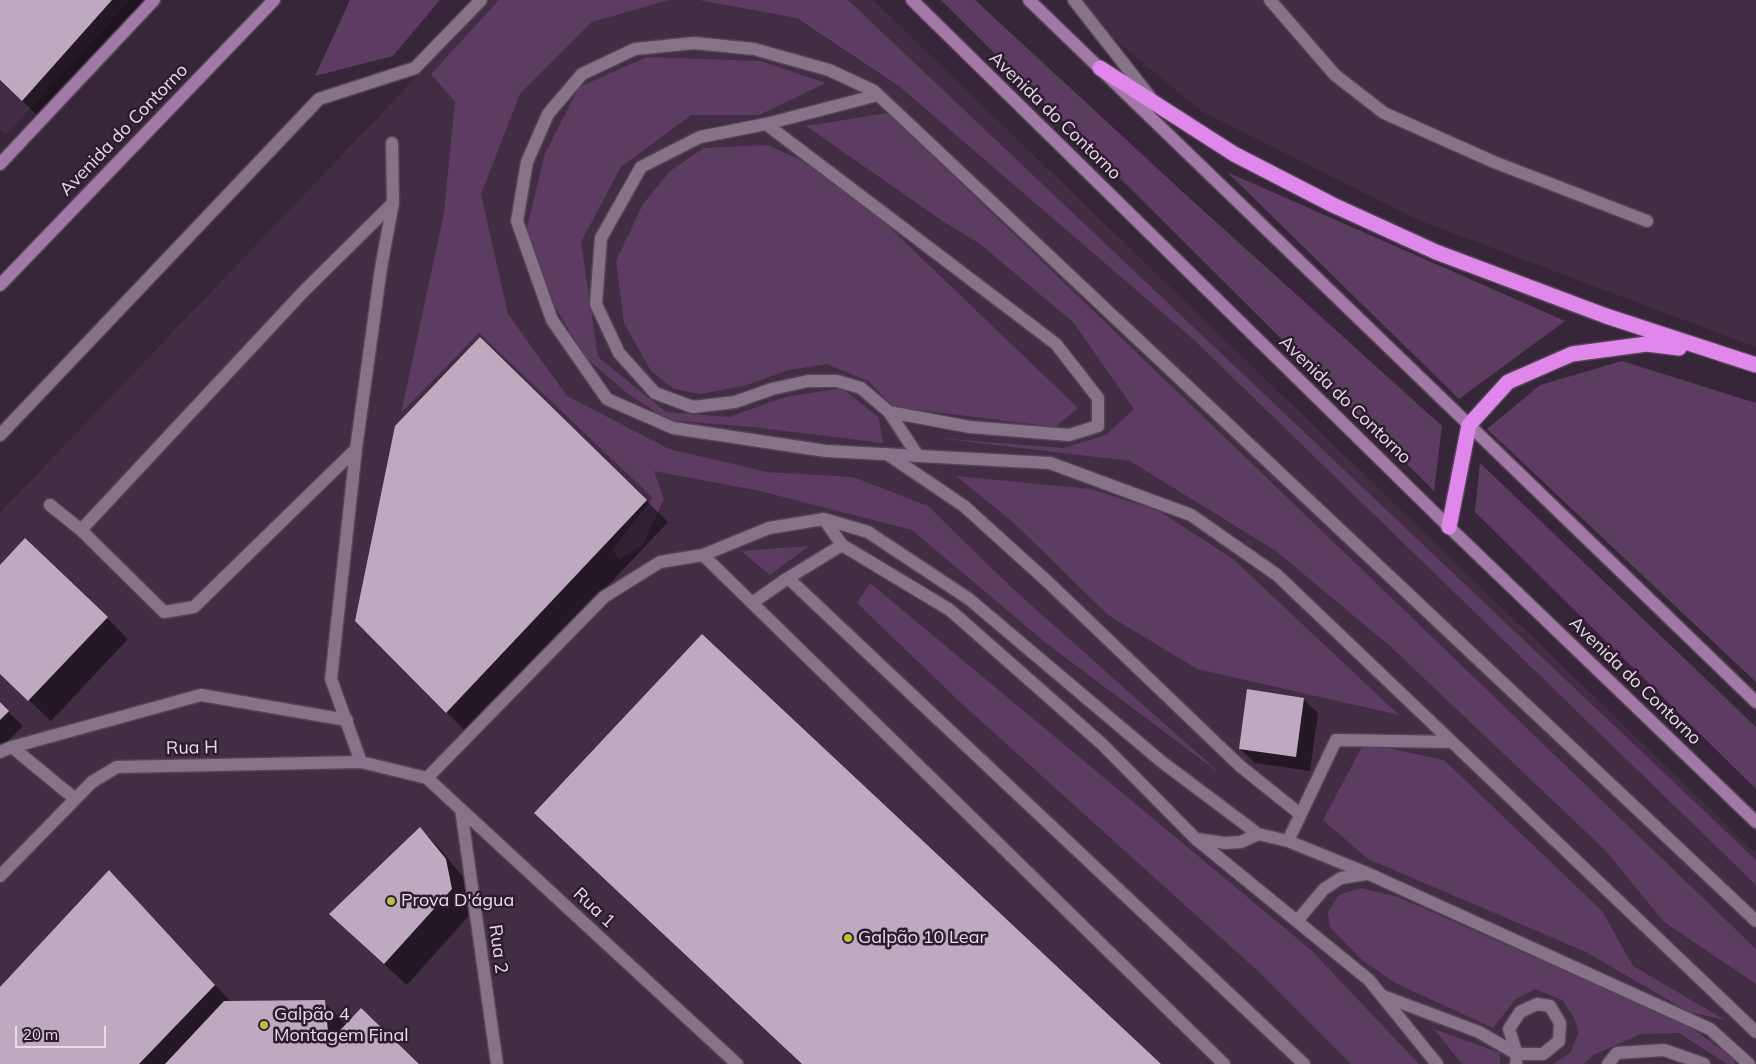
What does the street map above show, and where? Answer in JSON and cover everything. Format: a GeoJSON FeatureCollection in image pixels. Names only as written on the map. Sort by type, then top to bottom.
{"type":"FeatureCollection","features":[{"type":"Feature","properties":{"kind":"highway"},"geometry":{"type":"LineString","coordinates":[[1100,68],[1234,154],[1333,205],[1436,252],[1606,316],[1713,353],[1756,365]]}},
{"type":"Feature","properties":{"kind":"highway"},"geometry":{"type":"LineString","coordinates":[[1449,526],[1469,425],[1508,382],[1572,354],[1646,344],[1713,353]]}},
{"type":"Feature","properties":{"kind":"main road"},"geometry":{"type":"LineString","coordinates":[[0,164],[154,0]]}},
{"type":"Feature","properties":{"kind":"main road","name":"Avenida do Contorno"},"geometry":{"type":"LineString","coordinates":[[0,285],[274,0]]}},
{"type":"Feature","properties":{"kind":"main road","name":"Avenida do Contorno"},"geometry":{"type":"LineString","coordinates":[[912,0],[1449,526],[1756,822]]}},
{"type":"Feature","properties":{"kind":"main road"},"geometry":{"type":"LineString","coordinates":[[1029,0],[1756,702]]}},
{"type":"Feature","properties":{"kind":"lane"},"geometry":{"type":"LineString","coordinates":[[0,434],[319,99],[415,68],[481,0]]}},
{"type":"Feature","properties":{"kind":"lane"},"geometry":{"type":"LineString","coordinates":[[1074,0],[1155,103]]}},
{"type":"Feature","properties":{"kind":"lane"},"geometry":{"type":"LineString","coordinates":[[1270,0],[1335,75],[1384,113],[1494,162],[1647,221]]}},
{"type":"Feature","properties":{"kind":"lane"},"geometry":{"type":"LineString","coordinates":[[1756,921],[874,90],[829,70],[754,48],[694,43],[635,49],[582,74],[548,114],[527,162],[517,221],[552,320],[607,399],[673,428],[826,451],[1050,463],[1191,515],[1277,575],[1756,1032]]}},
{"type":"Feature","properties":{"kind":"lane"},"geometry":{"type":"LineString","coordinates":[[878,95],[766,124],[700,137],[641,167],[601,238],[596,304],[619,353],[655,393],[692,407],[735,402],[772,389],[808,381],[837,381],[861,388],[889,412],[918,456]]}},
{"type":"Feature","properties":{"kind":"lane"},"geometry":{"type":"LineString","coordinates":[[766,124],[1056,344],[1098,398],[1098,426],[1068,435],[970,427],[889,412]]}},
{"type":"Feature","properties":{"kind":"lane"},"geometry":{"type":"LineString","coordinates":[[361,762],[331,679],[356,449],[381,268],[393,203],[392,143]]}},
{"type":"Feature","properties":{"kind":"lane"},"geometry":{"type":"LineString","coordinates":[[82,530],[305,290],[393,203]]}},
{"type":"Feature","properties":{"kind":"lane"},"geometry":{"type":"LineString","coordinates":[[50,505],[82,530],[164,612],[194,607],[356,449]]}},
{"type":"Feature","properties":{"kind":"lane"},"geometry":{"type":"LineString","coordinates":[[887,454],[964,506],[1049,583],[1240,766],[1300,814]]}},
{"type":"Feature","properties":{"kind":"lane"},"geometry":{"type":"LineString","coordinates":[[824,518],[842,545],[950,610],[1102,744],[1196,839],[1369,980],[1437,1064]]}},
{"type":"Feature","properties":{"kind":"lane"},"geometry":{"type":"LineString","coordinates":[[427,778],[604,597],[660,562],[703,555],[769,528],[824,518],[868,532],[969,599],[1162,762],[1258,834],[1288,841],[1369,874],[1710,1029],[1749,1064]]}},
{"type":"Feature","properties":{"kind":"lane"},"geometry":{"type":"LineString","coordinates":[[752,603],[788,578],[842,545]]}},
{"type":"Feature","properties":{"kind":"lane"},"geometry":{"type":"LineString","coordinates":[[703,555],[1224,1064]]}},
{"type":"Feature","properties":{"kind":"lane"},"geometry":{"type":"LineString","coordinates":[[788,578],[1304,1064]]}},
{"type":"Feature","properties":{"kind":"lane"},"geometry":{"type":"LineString","coordinates":[[6,750],[201,694],[346,720]]}},
{"type":"Feature","properties":{"kind":"lane"},"geometry":{"type":"LineString","coordinates":[[1288,841],[1336,740],[1452,742]]}},
{"type":"Feature","properties":{"kind":"lane"},"geometry":{"type":"LineString","coordinates":[[6,750],[74,798]]}},
{"type":"Feature","properties":{"kind":"lane","name":"Rua H"},"geometry":{"type":"LineString","coordinates":[[0,876],[74,798],[92,782],[117,767],[361,762],[427,778]]}},
{"type":"Feature","properties":{"kind":"lane","name":"Rua 1"},"geometry":{"type":"LineString","coordinates":[[427,778],[737,1064]]}},
{"type":"Feature","properties":{"kind":"lane","name":"Rua 2"},"geometry":{"type":"LineString","coordinates":[[460,809],[497,1064]]}},
{"type":"Feature","properties":{"kind":"lane"},"geometry":{"type":"LineString","coordinates":[[1196,839],[1224,843],[1241,842],[1258,834]]}},
{"type":"Feature","properties":{"kind":"lane"},"geometry":{"type":"LineString","coordinates":[[1297,921],[1324,889],[1341,878],[1369,874]]}},
{"type":"Feature","properties":{"kind":"lane"},"geometry":{"type":"LineString","coordinates":[[1381,995],[1479,1032],[1517,1059],[1543,1054],[1559,1041],[1560,1023],[1550,1006],[1537,1004],[1520,1012],[1509,1029],[1517,1059]]}},
{"type":"Feature","properties":{"kind":"lane"},"geometry":{"type":"LineString","coordinates":[[1608,1064],[1617,1053],[1664,1050],[1704,1064]]}},
{"type":"Feature","properties":{"kind":"shaded area"},"geometry":{"type":"Polygon","coordinates":[[[0,0],[131,0],[6,135],[0,129],[0,0]]]}},
{"type":"Feature","properties":{"kind":"shaded area"},"geometry":{"type":"Polygon","coordinates":[[[350,0],[440,0],[393,56],[315,76],[350,0]]]}},
{"type":"Feature","properties":{"kind":"shaded area"},"geometry":{"type":"Polygon","coordinates":[[[490,0],[873,0],[1756,853],[1756,1064],[0,1064],[0,513],[490,0]]]}},
{"type":"Feature","properties":{"kind":"shaded area"},"geometry":{"type":"Polygon","coordinates":[[[499,0],[669,0],[592,22],[520,94],[481,194],[508,314],[567,396],[669,449],[767,472],[853,477],[928,506],[1013,589],[1222,775],[1046,643],[912,530],[760,491],[654,471],[664,499],[643,545],[619,560],[613,549],[653,498],[479,333],[401,413],[444,213],[455,102],[431,74],[499,0]]]}},
{"type":"Feature","properties":{"kind":"shaded area"},"geometry":{"type":"Polygon","coordinates":[[[699,0],[848,0],[1756,860],[1756,885],[1192,338],[899,86],[797,18],[699,0]]]}},
{"type":"Feature","properties":{"kind":"shaded area"},"geometry":{"type":"Polygon","coordinates":[[[941,0],[975,0],[1185,194],[1442,426],[1434,491],[941,0]]]}},
{"type":"Feature","properties":{"kind":"shaded area"},"geometry":{"type":"Polygon","coordinates":[[[1067,0],[1756,0],[1756,347],[1418,220],[1201,111],[1067,0]]]}},
{"type":"Feature","properties":{"kind":"shaded area"},"geometry":{"type":"Polygon","coordinates":[[[647,57],[760,61],[826,83],[759,115],[691,115],[621,167],[581,242],[598,357],[666,412],[729,417],[785,397],[842,388],[879,418],[883,443],[752,427],[667,420],[627,393],[584,356],[552,301],[525,235],[545,154],[579,87],[647,57]]]}},
{"type":"Feature","properties":{"kind":"shaded area"},"geometry":{"type":"Polygon","coordinates":[[[888,113],[1756,949],[1756,984],[1664,922],[1605,850],[1390,646],[1276,551],[1130,461],[937,438],[1063,448],[1106,435],[1134,409],[1073,322],[980,244],[941,220],[806,126],[888,113]]]}},
{"type":"Feature","properties":{"kind":"shaded area"},"geometry":{"type":"Polygon","coordinates":[[[767,145],[799,159],[864,203],[1078,408],[1055,427],[894,407],[868,381],[827,364],[789,370],[744,386],[700,394],[674,389],[651,371],[624,323],[616,261],[643,204],[670,171],[704,148],[767,145]]]}},
{"type":"Feature","properties":{"kind":"shaded area"},"geometry":{"type":"Polygon","coordinates":[[[1227,172],[1565,321],[1459,399],[1227,172]]]}},
{"type":"Feature","properties":{"kind":"shaded area"},"geometry":{"type":"Polygon","coordinates":[[[1622,361],[1756,403],[1756,682],[1487,429],[1540,385],[1622,361]]]}},
{"type":"Feature","properties":{"kind":"shaded area"},"geometry":{"type":"Polygon","coordinates":[[[1480,463],[1756,727],[1756,789],[1475,512],[1480,463]]]}},
{"type":"Feature","properties":{"kind":"shaded area"},"geometry":{"type":"Polygon","coordinates":[[[956,476],[1091,489],[1159,511],[1233,559],[1399,715],[1197,669],[1108,615],[1014,523],[956,476]]]}},
{"type":"Feature","properties":{"kind":"shaded area"},"geometry":{"type":"Polygon","coordinates":[[[809,546],[770,575],[741,551],[809,546]]]}},
{"type":"Feature","properties":{"kind":"shaded area"},"geometry":{"type":"Polygon","coordinates":[[[870,583],[1311,950],[1419,1064],[1351,1064],[1259,972],[961,703],[857,603],[870,583]]]}},
{"type":"Feature","properties":{"kind":"shaded area"},"geometry":{"type":"Polygon","coordinates":[[[1364,743],[1444,760],[1602,911],[1633,966],[1725,1020],[1689,1012],[1586,952],[1368,859],[1323,820],[1364,743]]]}},
{"type":"Feature","properties":{"kind":"shaded area"},"geometry":{"type":"Polygon","coordinates":[[[1361,888],[1398,897],[1686,1024],[1733,1058],[1735,1064],[1727,1064],[1679,1033],[1641,1034],[1593,1055],[1584,1064],[1553,1064],[1570,1053],[1579,1032],[1573,1016],[1562,1000],[1535,989],[1515,1000],[1493,1028],[1395,983],[1362,960],[1330,927],[1328,912],[1339,895],[1361,888]]]}},
{"type":"Feature","properties":{"kind":"shaded area"},"geometry":{"type":"Polygon","coordinates":[[[1434,1029],[1500,1053],[1500,1064],[1462,1064],[1434,1029]]]}},
{"type":"Feature","properties":{"kind":"building"},"geometry":{"type":"Polygon","coordinates":[[[0,0],[112,0],[22,101],[0,80],[0,0]]]}},
{"type":"Feature","properties":{"kind":"building"},"geometry":{"type":"Polygon","coordinates":[[[480,337],[647,500],[446,713],[355,621],[395,426],[480,337]]]}},
{"type":"Feature","properties":{"kind":"building"},"geometry":{"type":"Polygon","coordinates":[[[25,538],[108,617],[28,701],[0,674],[0,565],[25,538]]]}},
{"type":"Feature","properties":{"kind":"building","name":"Galpão 10 Lear"},"geometry":{"type":"Polygon","coordinates":[[[702,634],[1161,1064],[802,1064],[534,813],[702,634]]]}},
{"type":"Feature","properties":{"kind":"building"},"geometry":{"type":"Polygon","coordinates":[[[1247,689],[1304,698],[1296,757],[1239,749],[1247,689]]]}},
{"type":"Feature","properties":{"kind":"building"},"geometry":{"type":"Polygon","coordinates":[[[0,702],[9,711],[0,720],[0,702]]]}},
{"type":"Feature","properties":{"kind":"building","name":"Prova D'água"},"geometry":{"type":"Polygon","coordinates":[[[420,827],[446,859],[452,889],[384,964],[329,914],[420,827]]]}},
{"type":"Feature","properties":{"kind":"building"},"geometry":{"type":"Polygon","coordinates":[[[109,870],[215,985],[139,1064],[0,1064],[0,987],[109,870]]]}},
{"type":"Feature","properties":{"kind":"building","name":"Galpão 4 Montagem Final"},"geometry":{"type":"Polygon","coordinates":[[[325,1000],[329,1042],[361,1008],[419,1064],[165,1064],[224,1001],[325,1000]]]}},
{"type":"Feature","properties":{"kind":"place","name":"Prova D'água"},"geometry":{"type":"Point","coordinates":[391,901]}},
{"type":"Feature","properties":{"kind":"place","name":"Galpão 10 Lear"},"geometry":{"type":"Point","coordinates":[848,938]}},
{"type":"Feature","properties":{"kind":"place","name":"Galpão 4 Montagem Final"},"geometry":{"type":"Point","coordinates":[264,1025]}}]}
